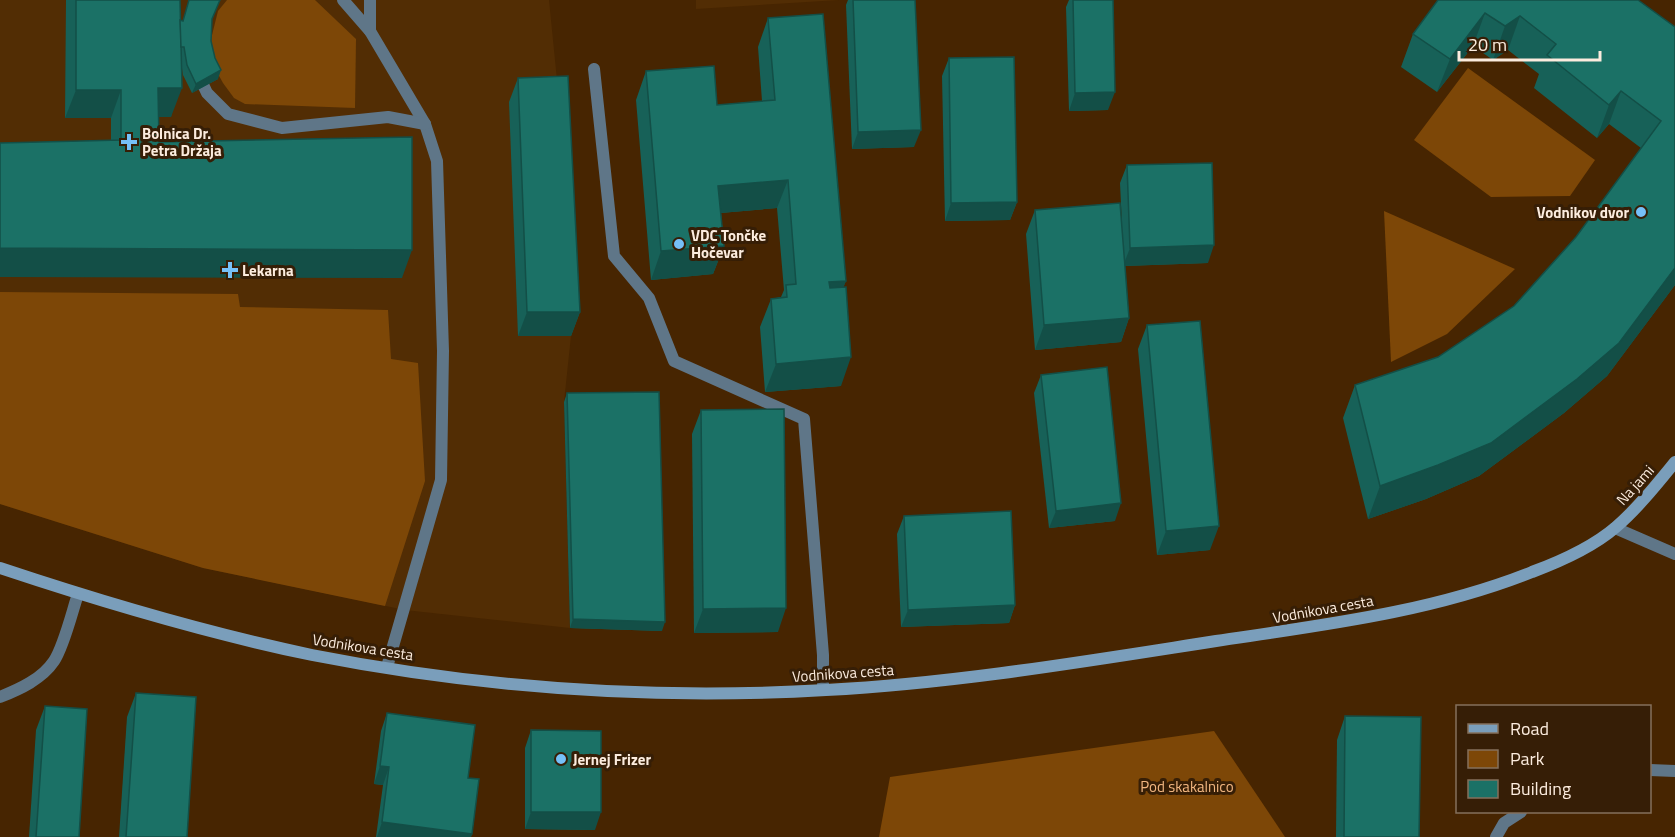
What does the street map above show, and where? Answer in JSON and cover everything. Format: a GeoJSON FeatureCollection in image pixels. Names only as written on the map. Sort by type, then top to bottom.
{"type":"FeatureCollection","features":[{"type":"Feature","properties":{"kind":"street"},"geometry":{"type":"LineString","coordinates":[[343,0],[370,31],[425,124],[437,161],[443,351],[441,480],[387,667]]}},
{"type":"Feature","properties":{"kind":"street"},"geometry":{"type":"LineString","coordinates":[[370,0],[370,31]]}},
{"type":"Feature","properties":{"kind":"street"},"geometry":{"type":"LineString","coordinates":[[193,64],[207,93],[228,114],[282,128],[388,117],[425,124]]}},
{"type":"Feature","properties":{"kind":"street"},"geometry":{"type":"LineString","coordinates":[[594,69],[614,256],[649,298],[675,361],[804,419],[823,655],[823,690]]}},
{"type":"Feature","properties":{"kind":"street","name":"Na jami"},"geometry":{"type":"LineString","coordinates":[[1616,528],[1675,462]]}},
{"type":"Feature","properties":{"kind":"street"},"geometry":{"type":"LineString","coordinates":[[1616,528],[1675,554]]}},
{"type":"Feature","properties":{"kind":"street","name":"Vodnikova cesta"},"geometry":{"type":"LineString","coordinates":[[0,568],[78,594],[246,640],[387,667],[483,681],[603,690],[755,693],[823,690],[993,675],[1364,618],[1422,606],[1515,579],[1550,566],[1616,528]]}},
{"type":"Feature","properties":{"kind":"street"},"geometry":{"type":"LineString","coordinates":[[0,696],[21,688],[44,673],[55,660],[78,594]]}},
{"type":"Feature","properties":{"kind":"street"},"geometry":{"type":"LineString","coordinates":[[1651,770],[1675,771]]}},
{"type":"Feature","properties":{"kind":"street"},"geometry":{"type":"LineString","coordinates":[[1496,837],[1504,823],[1519,813]]}},
{"type":"Feature","properties":{"kind":"shaded area","name":"Bolnica Dr. Petra Držaja"},"geometry":{"type":"Polygon","coordinates":[[[0,0],[549,0],[559,100],[571,336],[564,402],[570,628],[405,610],[203,568],[0,504],[0,0]]]}},
{"type":"Feature","properties":{"kind":"shaded area"},"geometry":{"type":"Polygon","coordinates":[[[696,0],[839,0],[696,9],[696,0]]]}},
{"type":"Feature","properties":{"kind":"green space"},"geometry":{"type":"Polygon","coordinates":[[[227,0],[315,0],[356,39],[355,108],[245,104],[234,98],[212,63],[210,43],[218,11],[227,0]]]}},
{"type":"Feature","properties":{"kind":"green space"},"geometry":{"type":"Polygon","coordinates":[[[1468,68],[1595,160],[1570,196],[1491,197],[1414,140],[1468,68]]]}},
{"type":"Feature","properties":{"kind":"green space"},"geometry":{"type":"Polygon","coordinates":[[[1384,211],[1515,269],[1447,334],[1391,362],[1384,211]]]}},
{"type":"Feature","properties":{"kind":"green space"},"geometry":{"type":"Polygon","coordinates":[[[0,292],[238,294],[240,307],[388,310],[391,359],[418,363],[425,481],[385,606],[203,568],[0,504],[0,292]]]}},
{"type":"Feature","properties":{"kind":"green space","name":"Pod skakalnico"},"geometry":{"type":"Polygon","coordinates":[[[1214,731],[1285,837],[879,837],[890,777],[1214,731]]]}},
{"type":"Feature","properties":{"kind":"building","name":"Bolnica Dr. Petra Držaja"},"geometry":{"type":"Polygon","coordinates":[[[76,0],[180,0],[182,88],[158,88],[159,142],[412,137],[412,250],[0,248],[0,143],[121,140],[121,90],[76,90],[76,0]]]}},
{"type":"Feature","properties":{"kind":"building"},"geometry":{"type":"Polygon","coordinates":[[[189,0],[220,0],[212,19],[211,41],[221,70],[196,84],[187,65],[184,47],[181,47],[180,20],[183,21],[189,0]]]}},
{"type":"Feature","properties":{"kind":"building"},"geometry":{"type":"Polygon","coordinates":[[[853,0],[915,0],[921,130],[858,132],[853,0]]]}},
{"type":"Feature","properties":{"kind":"building"},"geometry":{"type":"Polygon","coordinates":[[[1073,0],[1113,0],[1115,92],[1075,93],[1073,0]]]}},
{"type":"Feature","properties":{"kind":"building","name":"Vodnikov dvor"},"geometry":{"type":"Polygon","coordinates":[[[1438,0],[1638,0],[1675,27],[1675,268],[1619,343],[1577,379],[1491,443],[1380,486],[1355,385],[1438,357],[1514,306],[1576,237],[1661,121],[1621,91],[1609,105],[1547,55],[1556,44],[1520,16],[1505,26],[1485,13],[1450,59],[1413,34],[1438,0]]]}},
{"type":"Feature","properties":{"kind":"building","name":"VDC Tončke Hočevar"},"geometry":{"type":"Polygon","coordinates":[[[823,14],[846,281],[829,282],[830,288],[846,287],[851,357],[776,364],[771,299],[787,297],[786,285],[796,284],[788,180],[718,186],[724,246],[661,251],[646,71],[714,66],[717,105],[775,100],[768,18],[823,14]]]}},
{"type":"Feature","properties":{"kind":"building"},"geometry":{"type":"Polygon","coordinates":[[[1014,57],[1017,202],[951,203],[949,58],[1014,57]]]}},
{"type":"Feature","properties":{"kind":"building"},"geometry":{"type":"Polygon","coordinates":[[[568,76],[580,312],[527,312],[518,78],[568,76]]]}},
{"type":"Feature","properties":{"kind":"building"},"geometry":{"type":"Polygon","coordinates":[[[1212,163],[1214,245],[1130,248],[1127,165],[1212,163]]]}},
{"type":"Feature","properties":{"kind":"building"},"geometry":{"type":"Polygon","coordinates":[[[1120,203],[1129,318],[1044,325],[1035,210],[1120,203]]]}},
{"type":"Feature","properties":{"kind":"building"},"geometry":{"type":"Polygon","coordinates":[[[1200,321],[1219,526],[1166,531],[1147,325],[1200,321]]]}},
{"type":"Feature","properties":{"kind":"building"},"geometry":{"type":"Polygon","coordinates":[[[1107,367],[1121,503],[1056,511],[1041,375],[1107,367]]]}},
{"type":"Feature","properties":{"kind":"building"},"geometry":{"type":"Polygon","coordinates":[[[659,392],[665,622],[573,619],[567,393],[659,392]]]}},
{"type":"Feature","properties":{"kind":"building"},"geometry":{"type":"Polygon","coordinates":[[[784,409],[786,608],[703,609],[701,410],[784,409]]]}},
{"type":"Feature","properties":{"kind":"building"},"geometry":{"type":"Polygon","coordinates":[[[1011,511],[1015,605],[908,610],[904,516],[1011,511]]]}},
{"type":"Feature","properties":{"kind":"building"},"geometry":{"type":"Polygon","coordinates":[[[136,693],[196,697],[187,837],[126,837],[136,693]]]}},
{"type":"Feature","properties":{"kind":"building"},"geometry":{"type":"Polygon","coordinates":[[[45,706],[87,709],[79,837],[36,837],[45,706]]]}},
{"type":"Feature","properties":{"kind":"building"},"geometry":{"type":"Polygon","coordinates":[[[387,713],[475,725],[468,778],[479,779],[472,834],[382,822],[389,767],[380,766],[387,713]]]}},
{"type":"Feature","properties":{"kind":"building"},"geometry":{"type":"Polygon","coordinates":[[[1345,716],[1421,717],[1419,837],[1344,837],[1345,716]]]}},
{"type":"Feature","properties":{"kind":"building"},"geometry":{"type":"Polygon","coordinates":[[[531,730],[601,731],[601,812],[531,812],[531,730]]]}},
{"type":"Feature","properties":{"kind":"place","name":"Bolnica Dr. Petra Držaja"},"geometry":{"type":"Point","coordinates":[129,142]}},
{"type":"Feature","properties":{"kind":"place","name":"Vodnikov dvor"},"geometry":{"type":"Point","coordinates":[1641,212]}},
{"type":"Feature","properties":{"kind":"place","name":"VDC Tončke Hočevar"},"geometry":{"type":"Point","coordinates":[679,244]}},
{"type":"Feature","properties":{"kind":"place","name":"Lekarna"},"geometry":{"type":"Point","coordinates":[230,270]}},
{"type":"Feature","properties":{"kind":"place","name":"Jernej Frizer"},"geometry":{"type":"Point","coordinates":[561,759]}}]}
